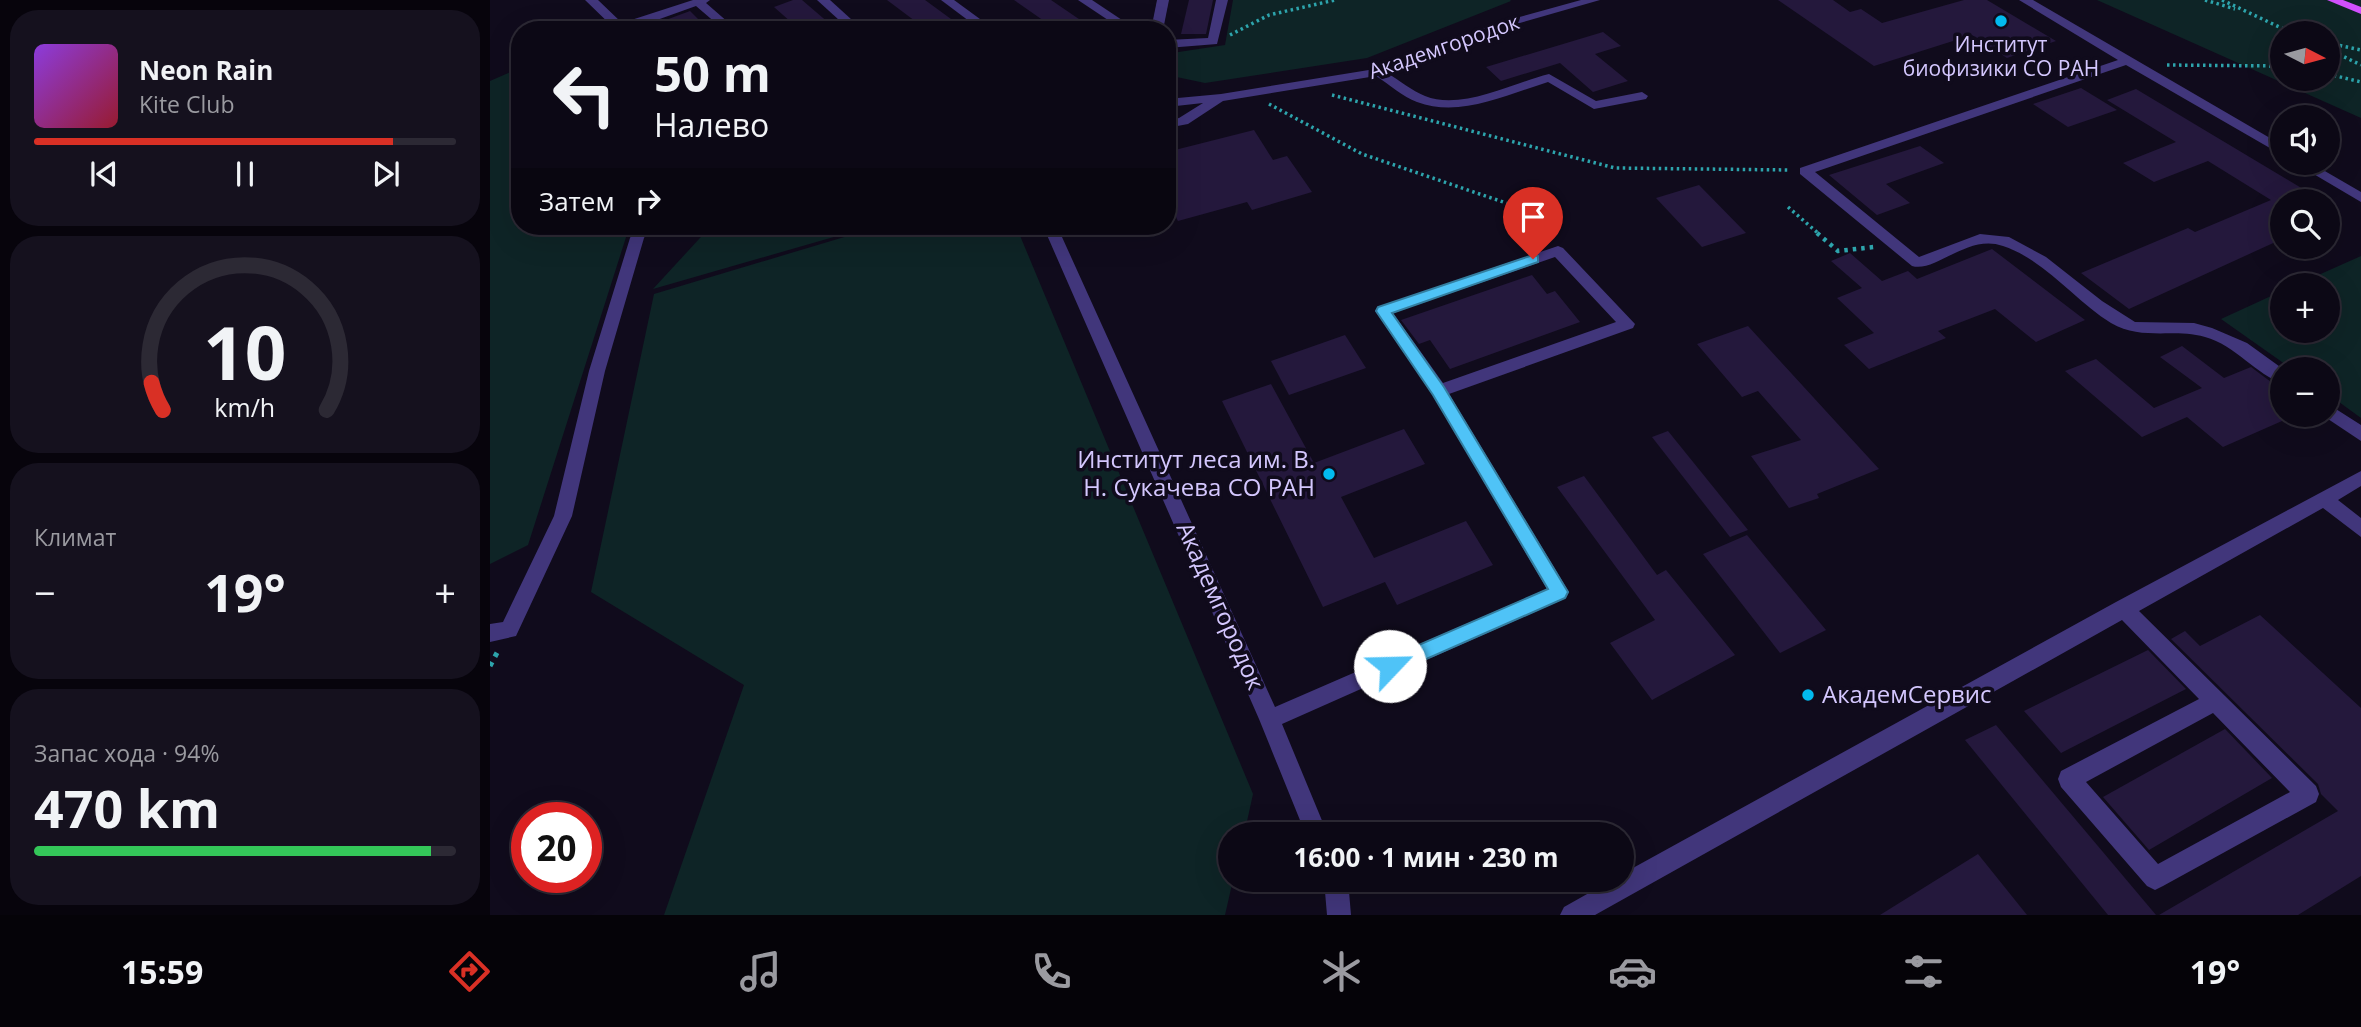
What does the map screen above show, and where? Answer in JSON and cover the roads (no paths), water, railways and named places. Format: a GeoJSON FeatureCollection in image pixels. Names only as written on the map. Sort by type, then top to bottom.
{"type":"FeatureCollection","features":[{"type":"Feature","properties":{"kind":"main road"},"geometry":{"type":"LineString","coordinates":[[2333,0],[2361,11]]}},
{"type":"Feature","properties":{"kind":"street"},"geometry":{"type":"LineString","coordinates":[[592,0],[614,21]]}},
{"type":"Feature","properties":{"kind":"street"},"geometry":{"type":"LineString","coordinates":[[823,0],[847,21]]}},
{"type":"Feature","properties":{"kind":"street"},"geometry":{"type":"LineString","coordinates":[[947,0],[976,21]]}},
{"type":"Feature","properties":{"kind":"street"},"geometry":{"type":"LineString","coordinates":[[1084,0],[1117,21]]}},
{"type":"Feature","properties":{"kind":"street"},"geometry":{"type":"LineString","coordinates":[[1159,21],[1163,0]]}},
{"type":"Feature","properties":{"kind":"street"},"geometry":{"type":"LineString","coordinates":[[1176,43],[1213,41],[1222,0]]}},
{"type":"Feature","properties":{"kind":"street","name":"Академгородок"},"geometry":{"type":"LineString","coordinates":[[1176,102],[1250,94],[1378,72],[1498,26],[1594,0]]}},
{"type":"Feature","properties":{"kind":"street"},"geometry":{"type":"LineString","coordinates":[[2025,0],[2270,144]]}},
{"type":"Feature","properties":{"kind":"street"},"geometry":{"type":"LineString","coordinates":[[642,21],[701,1],[722,21]]}},
{"type":"Feature","properties":{"kind":"street"},"geometry":{"type":"LineString","coordinates":[[2128,60],[1805,172],[1917,263],[1986,237],[2004,241],[2025,251],[2132,327],[2193,329],[2214,333],[2238,345],[2270,368]]}},
{"type":"Feature","properties":{"kind":"street"},"geometry":{"type":"LineString","coordinates":[[1378,72],[1429,104],[1463,104],[1549,78],[1559,81],[1585,102],[1594,105],[1642,96]]}},
{"type":"Feature","properties":{"kind":"street"},"geometry":{"type":"LineString","coordinates":[[1176,122],[1183,121],[1221,98]]}},
{"type":"Feature","properties":{"kind":"street"},"geometry":{"type":"LineString","coordinates":[[2322,175],[2361,198]]}},
{"type":"Feature","properties":{"kind":"street"},"geometry":{"type":"LineString","coordinates":[[490,633],[509,630],[563,516],[597,371],[639,235]]}},
{"type":"Feature","properties":{"kind":"street","name":"Академгородок"},"geometry":{"type":"LineString","coordinates":[[1054,235],[1270,719],[1312,822]]}},
{"type":"Feature","properties":{"kind":"street"},"geometry":{"type":"LineString","coordinates":[[1270,719],[1559,592],[1439,391],[1383,311],[1558,251],[1627,324],[1439,391]]}},
{"type":"Feature","properties":{"kind":"street"},"geometry":{"type":"LineString","coordinates":[[2340,419],[2361,434]]}},
{"type":"Feature","properties":{"kind":"street"},"geometry":{"type":"LineString","coordinates":[[1572,915],[2361,478]]}},
{"type":"Feature","properties":{"kind":"street"},"geometry":{"type":"LineString","coordinates":[[2323,498],[2361,529]]}},
{"type":"Feature","properties":{"kind":"street"},"geometry":{"type":"LineString","coordinates":[[2123,608],[2216,701],[2308,793],[2155,878],[2069,779],[2216,701]]}},
{"type":"Feature","properties":{"kind":"street"},"geometry":{"type":"LineString","coordinates":[[1339,892],[1339,915]]}},
{"type":"Feature","properties":{"kind":"place","name":"Институт биофизики СО РАН"},"geometry":{"type":"Point","coordinates":[2001,21]}},
{"type":"Feature","properties":{"kind":"place","name":"Институт леса им. В. Н. Сукачева СО РАН"},"geometry":{"type":"Point","coordinates":[1329,474]}},
{"type":"Feature","properties":{"kind":"place","name":"АкадемСервис"},"geometry":{"type":"Point","coordinates":[1808,695]}}]}
